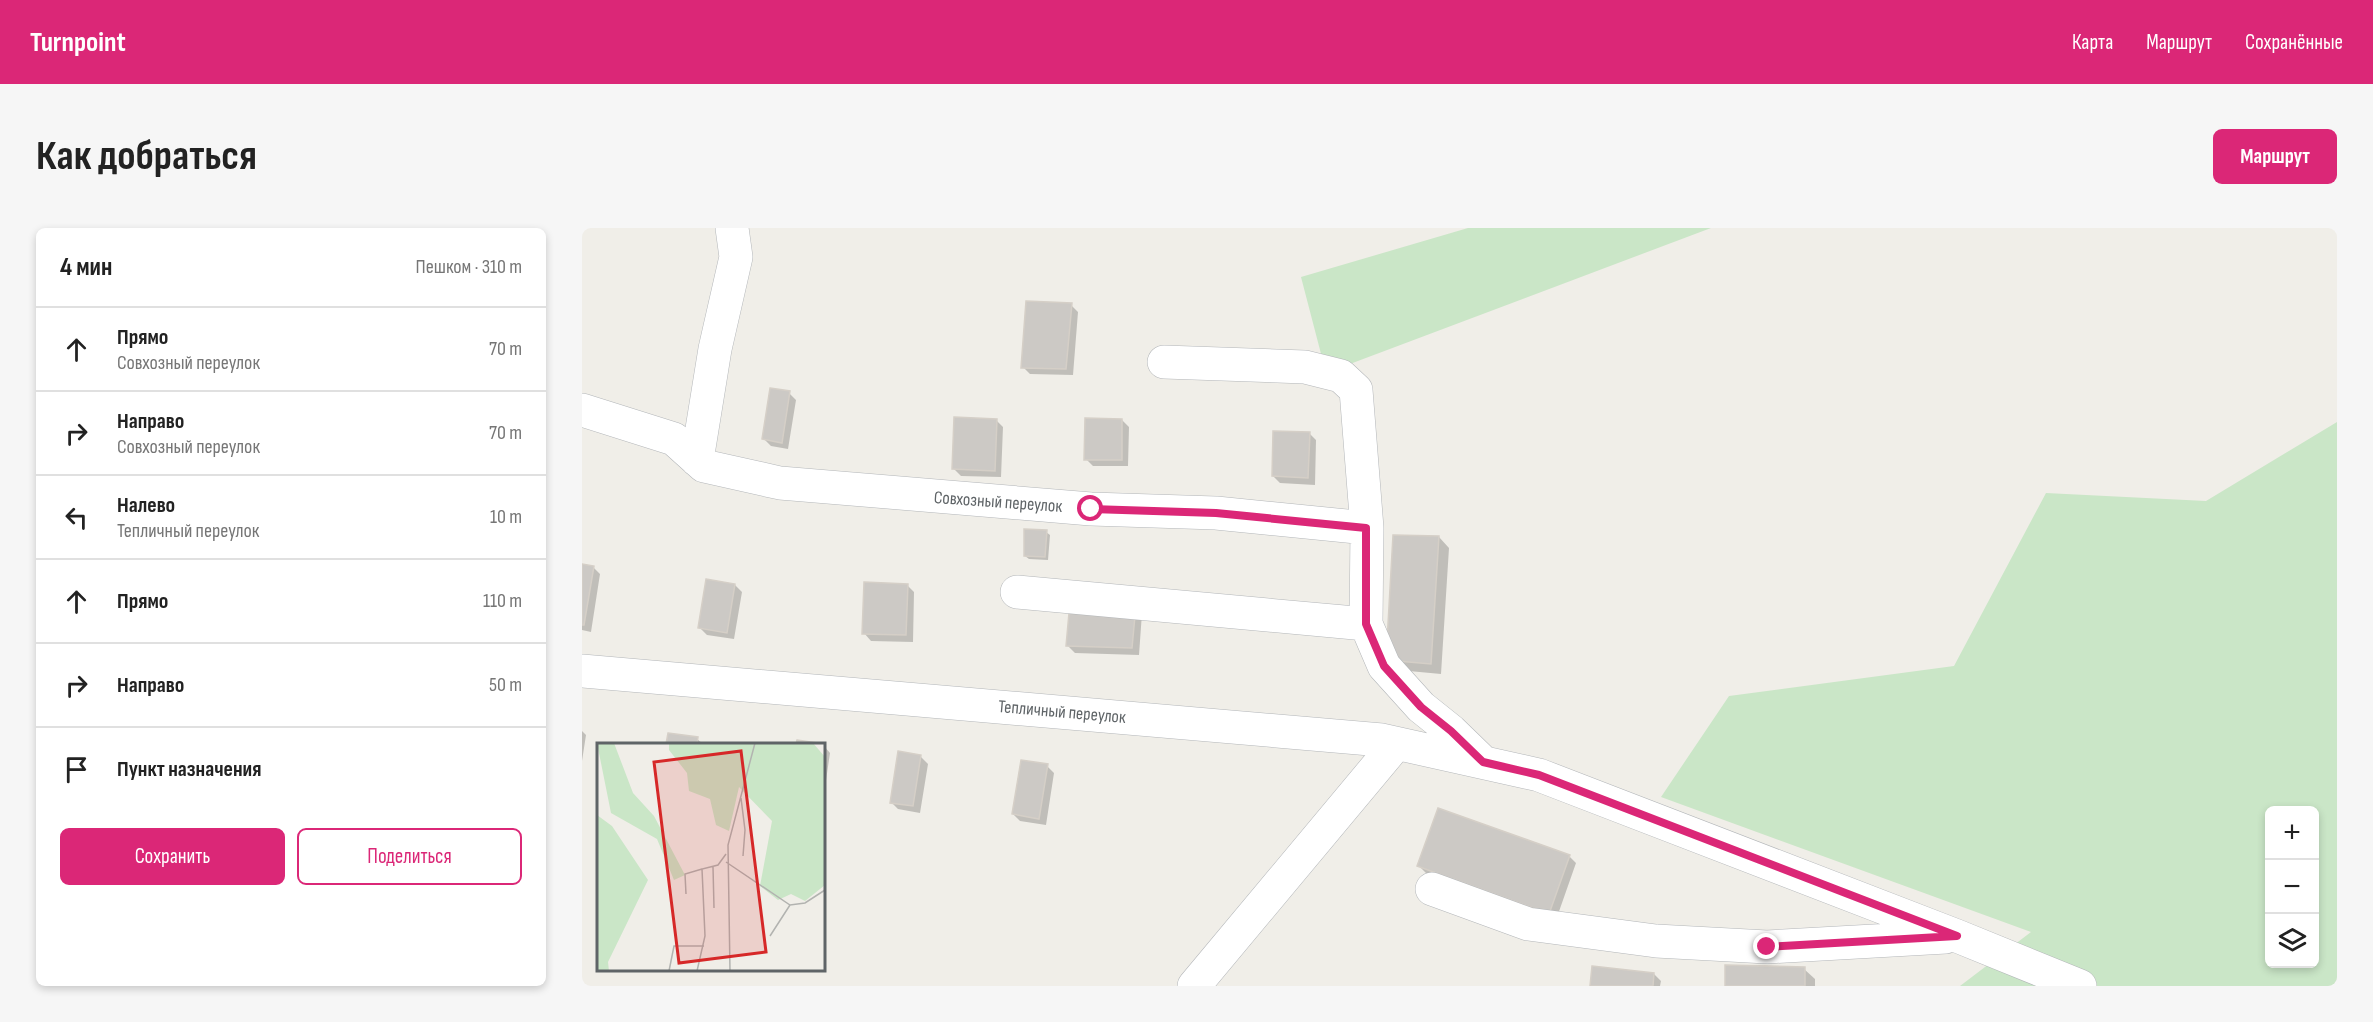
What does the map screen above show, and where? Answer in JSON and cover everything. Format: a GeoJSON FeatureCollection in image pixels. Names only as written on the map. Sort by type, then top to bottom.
{"type":"FeatureCollection","features":[{"type":"Feature","properties":{"kind":"street"},"geometry":{"type":"LineString","coordinates":[[697,460],[715,349],[736,257],[732,228]]}},
{"type":"Feature","properties":{"kind":"street"},"geometry":{"type":"LineString","coordinates":[[1164,362],[1305,367],[1341,376],[1356,390],[1366,528],[1366,624],[1384,666],[1421,707],[1451,731],[1483,762]]}},
{"type":"Feature","properties":{"kind":"street","name":"Совхозный переулок"},"geometry":{"type":"LineString","coordinates":[[582,410],[674,439],[704,466],[780,483],[1091,509],[1216,513],[1366,528]]}},
{"type":"Feature","properties":{"kind":"street"},"geometry":{"type":"LineString","coordinates":[[1017,592],[1366,624]]}},
{"type":"Feature","properties":{"kind":"street","name":"Тепличный переулок"},"geometry":{"type":"LineString","coordinates":[[582,671],[1382,740],[1539,775],[1957,936],[2080,986]]}},
{"type":"Feature","properties":{"kind":"street"},"geometry":{"type":"LineString","coordinates":[[1194,986],[1396,744]]}},
{"type":"Feature","properties":{"kind":"street"},"geometry":{"type":"LineString","coordinates":[[1432,889],[1528,924],[1656,941],[1767,947],[1957,936]]}},
{"type":"Feature","properties":{"kind":"green space"},"geometry":{"type":"Polygon","coordinates":[[[1468,228],[1711,228],[1326,373],[1301,277],[1468,228]]]}},
{"type":"Feature","properties":{"kind":"green space"},"geometry":{"type":"Polygon","coordinates":[[[2337,422],[2337,986],[1960,986],[2031,932],[1661,797],[1729,696],[1954,666],[2046,493],[2206,501],[2337,422]]]}},
{"type":"Feature","properties":{"kind":"building"},"geometry":{"type":"Polygon","coordinates":[[[1026,301],[1072,303],[1066,369],[1021,368],[1026,301]]]}},
{"type":"Feature","properties":{"kind":"building"},"geometry":{"type":"Polygon","coordinates":[[[770,388],[790,391],[782,443],[762,439],[770,388]]]}},
{"type":"Feature","properties":{"kind":"building"},"geometry":{"type":"Polygon","coordinates":[[[954,417],[997,419],[995,471],[952,469],[954,417]]]}},
{"type":"Feature","properties":{"kind":"building"},"geometry":{"type":"Polygon","coordinates":[[[1085,418],[1122,419],[1122,460],[1084,460],[1085,418]]]}},
{"type":"Feature","properties":{"kind":"building"},"geometry":{"type":"Polygon","coordinates":[[[1273,431],[1310,432],[1308,478],[1272,476],[1273,431]]]}},
{"type":"Feature","properties":{"kind":"building"},"geometry":{"type":"Polygon","coordinates":[[[1024,529],[1047,530],[1045,557],[1024,556],[1024,529]]]}},
{"type":"Feature","properties":{"kind":"building"},"geometry":{"type":"Polygon","coordinates":[[[1393,535],[1439,536],[1431,664],[1386,660],[1393,535]]]}},
{"type":"Feature","properties":{"kind":"building"},"geometry":{"type":"Polygon","coordinates":[[[582,564],[594,566],[584,625],[582,625],[582,564]]]}},
{"type":"Feature","properties":{"kind":"building"},"geometry":{"type":"Polygon","coordinates":[[[706,579],[735,584],[727,633],[698,628],[706,579]]]}},
{"type":"Feature","properties":{"kind":"building"},"geometry":{"type":"Polygon","coordinates":[[[864,582],[908,584],[906,635],[862,634],[864,582]]]}},
{"type":"Feature","properties":{"kind":"building"},"geometry":{"type":"Polygon","coordinates":[[[1070,602],[1136,605],[1132,648],[1066,646],[1070,602]]]}},
{"type":"Feature","properties":{"kind":"building"},"geometry":{"type":"Polygon","coordinates":[[[668,733],[698,737],[697,743],[666,743],[668,733]]]}},
{"type":"Feature","properties":{"kind":"building"},"geometry":{"type":"Polygon","coordinates":[[[797,740],[817,743],[796,743],[797,740]]]}},
{"type":"Feature","properties":{"kind":"building"},"geometry":{"type":"Polygon","coordinates":[[[898,751],[921,755],[913,806],[890,803],[898,751]]]}},
{"type":"Feature","properties":{"kind":"building"},"geometry":{"type":"Polygon","coordinates":[[[1021,760],[1048,764],[1039,819],[1012,814],[1021,760]]]}},
{"type":"Feature","properties":{"kind":"building"},"geometry":{"type":"Polygon","coordinates":[[[1438,808],[1570,855],[1549,914],[1417,866],[1438,808]]]}},
{"type":"Feature","properties":{"kind":"building"},"geometry":{"type":"Polygon","coordinates":[[[1725,965],[1805,967],[1805,986],[1725,986],[1725,965]]]}},
{"type":"Feature","properties":{"kind":"building"},"geometry":{"type":"Polygon","coordinates":[[[1592,966],[1654,973],[1653,986],[1590,986],[1592,966]]]}},
{"type":"Feature","properties":{"kind":"route"},"geometry":{"type":"LineString","coordinates":[[1091,509],[1216,513],[1366,528],[1366,624],[1384,666],[1421,707],[1451,731],[1483,762],[1539,775],[1957,936],[1767,947]]}}]}
